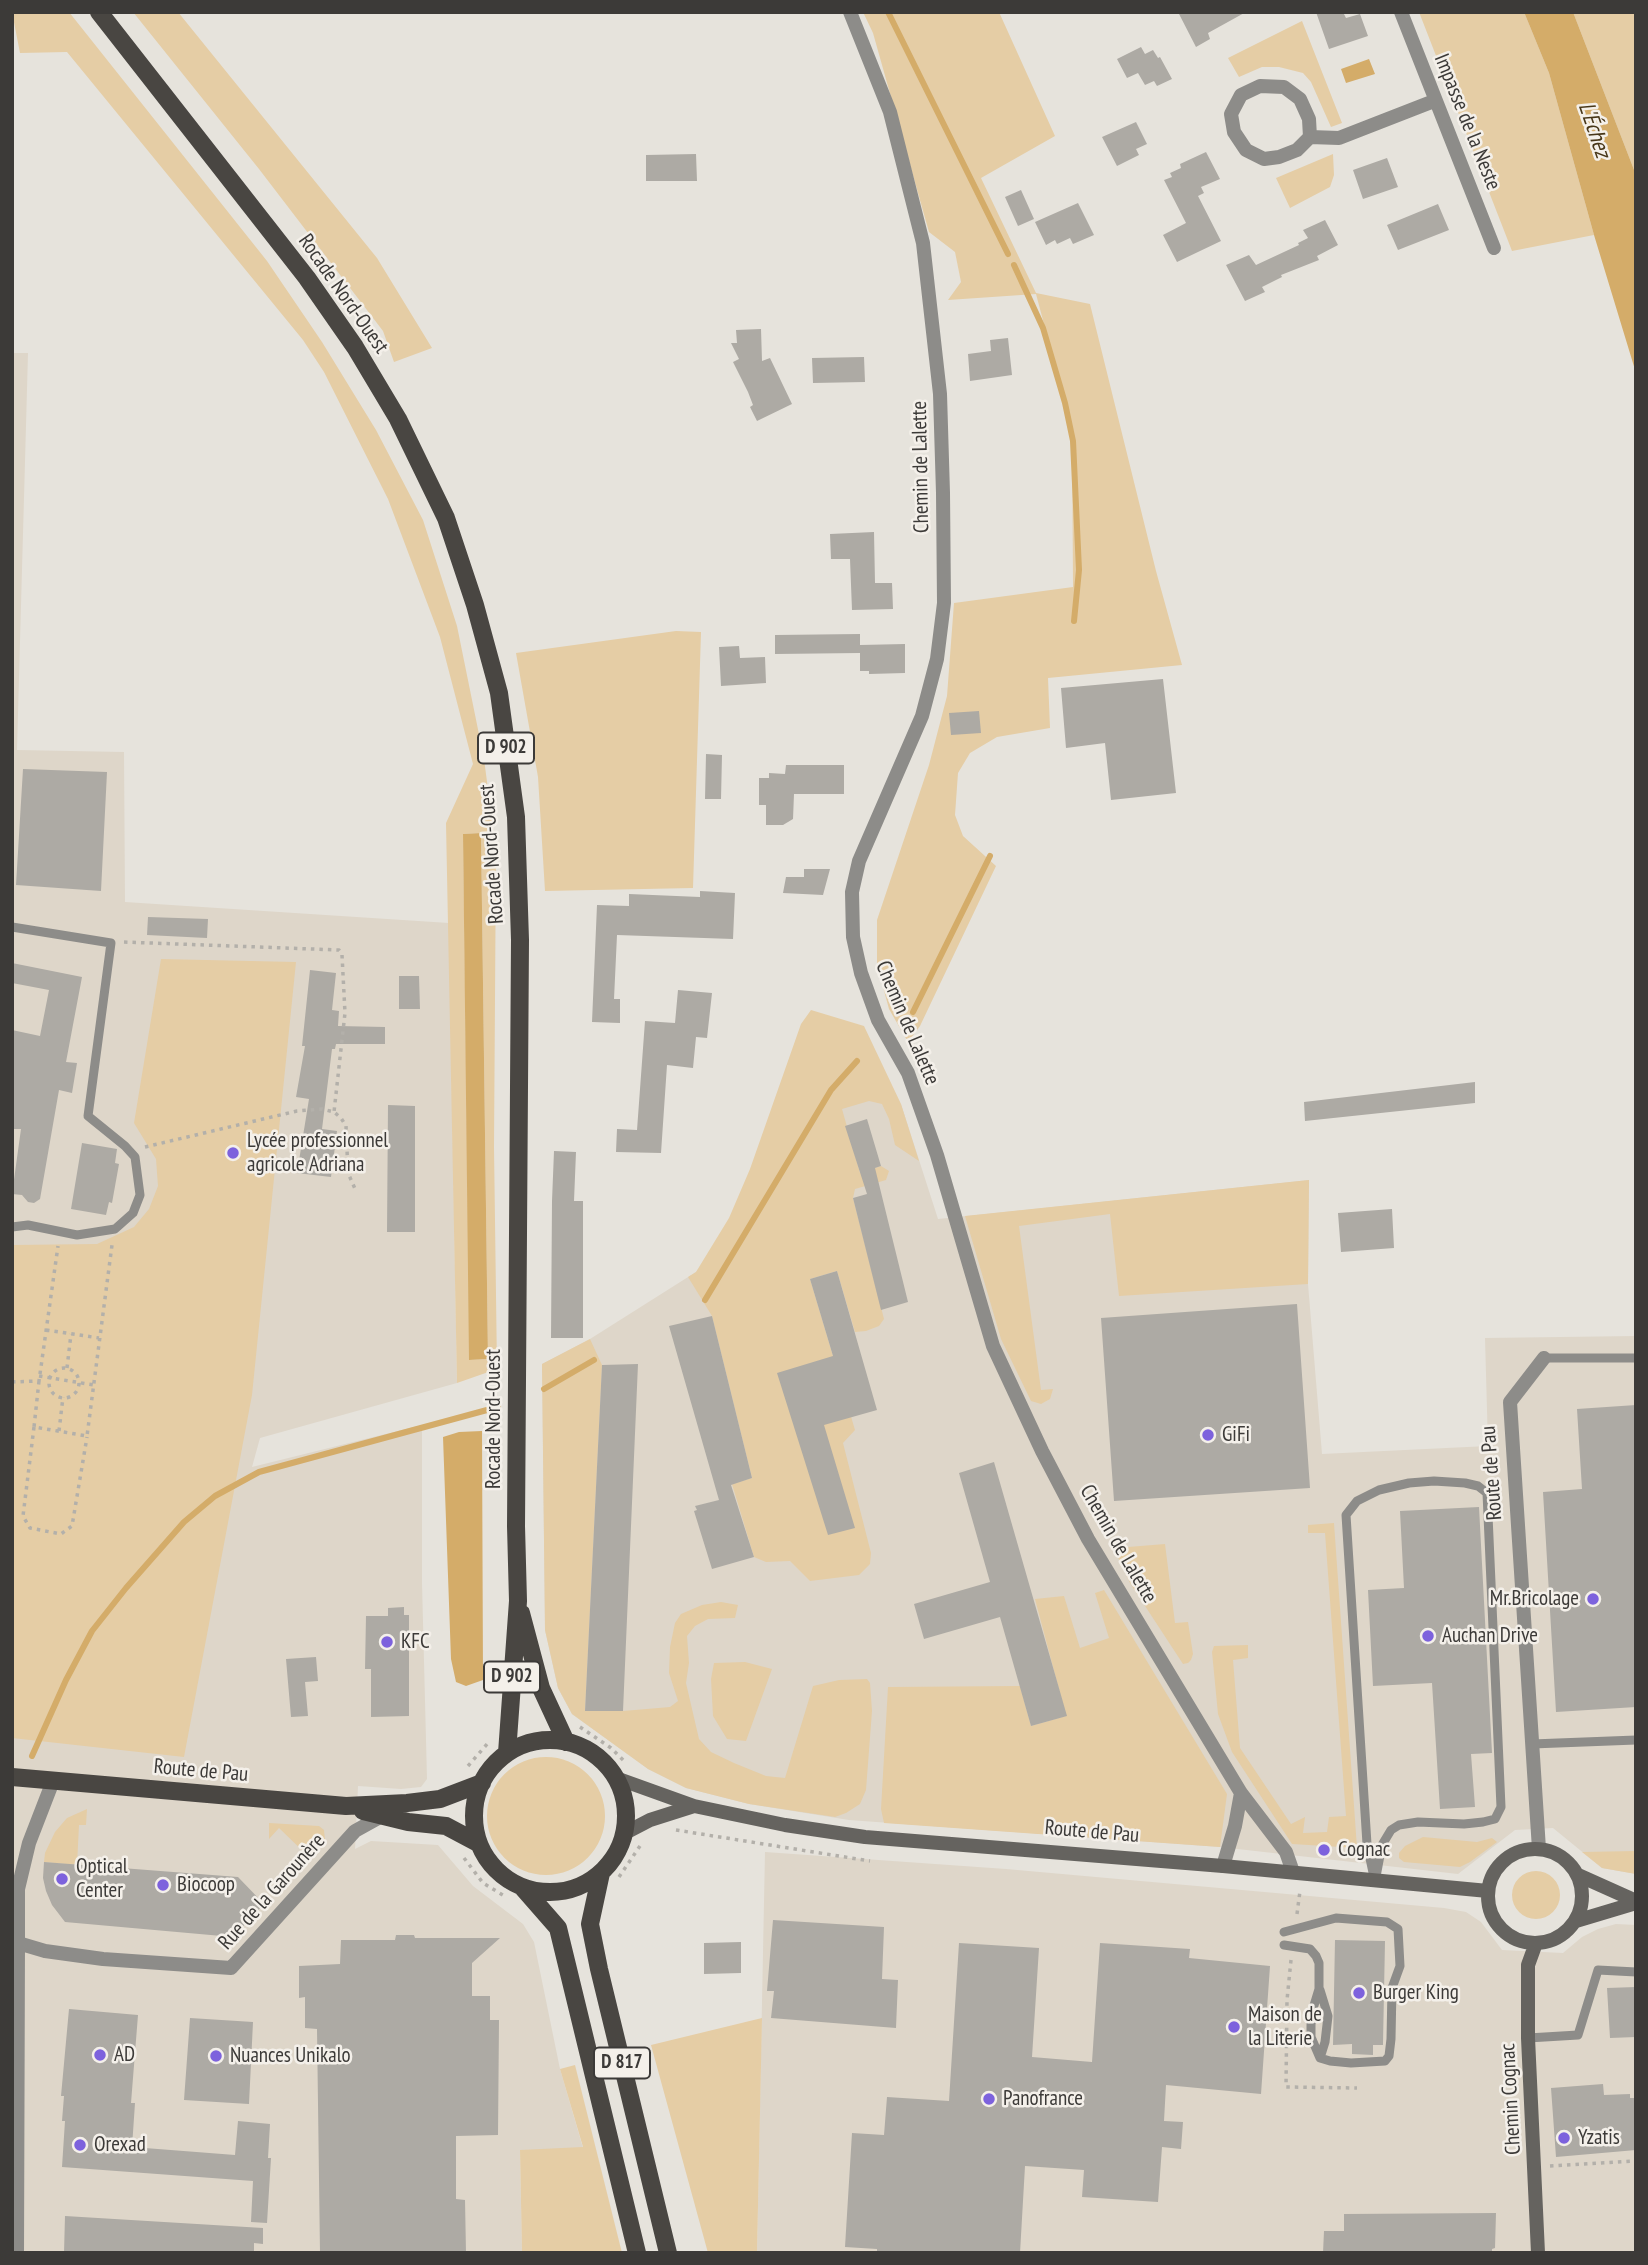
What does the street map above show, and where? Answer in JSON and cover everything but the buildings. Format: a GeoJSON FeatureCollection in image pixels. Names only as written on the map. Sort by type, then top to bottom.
{"type":"FeatureCollection","features":[{"type":"Feature","properties":{"kind":"main road","name":"Rocade Nord-Ouest"},"geometry":{"type":"LineString","coordinates":[[99,12],[307,278],[355,347],[398,419],[446,518],[475,605],[499,693],[516,817],[520,940],[516,1526],[518,1601],[507,1754]]}},
{"type":"Feature","properties":{"kind":"main road","name":"Rocade Nord-Ouest"},"geometry":{"type":"LineString","coordinates":[[518,1601],[541,1688],[566,1742]]}},
{"type":"Feature","properties":{"kind":"main road","name":"Route de Pau"},"geometry":{"type":"LineString","coordinates":[[622,1771],[625,1833],[608,1879],[564,1891],[520,1896],[488,1862],[478,1843],[474,1823],[481,1783],[492,1766],[507,1754],[525,1744],[545,1741],[566,1742],[586,1749],[603,1762],[622,1771],[651,1793],[694,1806],[785,1825],[864,1837],[1488,1891]]}},
{"type":"Feature","properties":{"kind":"main road","name":"Route de Pau"},"geometry":{"type":"LineString","coordinates":[[12,1777],[346,1806],[440,1799],[481,1783]]}},
{"type":"Feature","properties":{"kind":"main road","name":"Route de Pau"},"geometry":{"type":"LineString","coordinates":[[346,1806],[382,1816],[446,1826],[478,1843]]}},
{"type":"Feature","properties":{"kind":"main road","name":"Route de Pau"},"geometry":{"type":"LineString","coordinates":[[625,1833],[650,1820],[694,1806]]}},
{"type":"Feature","properties":{"kind":"main road"},"geometry":{"type":"LineString","coordinates":[[1539,1849],[1555,1853],[1568,1862],[1578,1875],[1582,1906],[1576,1921],[1565,1933],[1551,1941],[1520,1941],[1506,1933],[1489,1907],[1488,1891],[1492,1877],[1511,1855],[1524,1850],[1539,1849]]}},
{"type":"Feature","properties":{"kind":"main road"},"geometry":{"type":"LineString","coordinates":[[1578,1875],[1636,1902]]}},
{"type":"Feature","properties":{"kind":"main road","name":"D 817"},"geometry":{"type":"LineString","coordinates":[[608,1879],[590,1924],[668,2253]]}},
{"type":"Feature","properties":{"kind":"main road","name":"D 817"},"geometry":{"type":"LineString","coordinates":[[520,1896],[558,1928],[637,2253]]}},
{"type":"Feature","properties":{"kind":"main road"},"geometry":{"type":"LineString","coordinates":[[1576,1921],[1636,1902]]}},
{"type":"Feature","properties":{"kind":"main road","name":"Chemin Cognac"},"geometry":{"type":"LineString","coordinates":[[1536,1943],[1528,1965],[1528,2038],[1538,2253]]}},
{"type":"Feature","properties":{"kind":"street","name":"Chemin de Lalette"},"geometry":{"type":"LineString","coordinates":[[850,12],[890,112],[923,243],[940,394],[944,603],[937,659],[922,716],[859,861],[852,892],[855,949],[878,1020],[908,1073],[937,1155],[993,1346],[1042,1451],[1088,1539],[1241,1793],[1286,1852],[1297,1873]]}},
{"type":"Feature","properties":{"kind":"street","name":"Impasse de la Neste"},"geometry":{"type":"LineString","coordinates":[[1401,12],[1494,248]]}},
{"type":"Feature","properties":{"kind":"street"},"geometry":{"type":"LineString","coordinates":[[1310,137],[1310,119],[1300,99],[1284,88],[1260,86],[1241,95],[1231,114],[1234,132],[1246,150],[1264,159],[1297,150],[1310,137],[1339,138],[1434,101]]}},
{"type":"Feature","properties":{"kind":"street","name":"Route de Pau"},"geometry":{"type":"LineString","coordinates":[[1539,1849],[1510,1402],[1544,1358]]}},
{"type":"Feature","properties":{"kind":"street"},"geometry":{"type":"LineString","coordinates":[[17,2253],[15,2073],[18,1889],[29,1843],[53,1781]]}},
{"type":"Feature","properties":{"kind":"street"},"geometry":{"type":"LineString","coordinates":[[1223,1866],[1236,1826],[1241,1793]]}},
{"type":"Feature","properties":{"kind":"street","name":"Rue de la Garounère"},"geometry":{"type":"LineString","coordinates":[[18,1943],[45,1951],[103,1959],[231,1968],[355,1831],[382,1816]]}},
{"type":"Feature","properties":{"kind":"lane"},"geometry":{"type":"LineString","coordinates":[[12,927],[111,943],[88,1116],[135,1157],[140,1195],[133,1213],[114,1229],[77,1235],[28,1225],[12,1227]]}},
{"type":"Feature","properties":{"kind":"lane"},"geometry":{"type":"LineString","coordinates":[[1544,1358],[1636,1358]]}},
{"type":"Feature","properties":{"kind":"lane"},"geometry":{"type":"LineString","coordinates":[[1434,1481],[1478,1486],[1487,1493],[1501,1807],[1495,1819],[1483,1822],[1418,1822],[1399,1825],[1391,1830],[1382,1845],[1375,1881],[1367,1844],[1346,1515],[1357,1501],[1378,1490],[1409,1483],[1434,1481]]}},
{"type":"Feature","properties":{"kind":"lane"},"geometry":{"type":"LineString","coordinates":[[1532,1744],[1636,1740]]}},
{"type":"Feature","properties":{"kind":"lane"},"geometry":{"type":"LineString","coordinates":[[1284,1932],[1336,1918],[1387,1922],[1398,1929],[1400,1966],[1392,1988],[1389,2056],[1385,2061],[1351,2063],[1330,2062],[1320,2058],[1311,2037],[1312,2012],[1319,1989]]}},
{"type":"Feature","properties":{"kind":"lane"},"geometry":{"type":"LineString","coordinates":[[1288,1946],[1310,1950],[1316,1956],[1319,1989],[1328,2016],[1320,2058]]}},
{"type":"Feature","properties":{"kind":"lane"},"geometry":{"type":"LineString","coordinates":[[1528,2038],[1578,2035],[1598,1970],[1636,1972]]}},
{"type":"Feature","properties":{"kind":"path"},"geometry":{"type":"LineString","coordinates":[[111,943],[130,941],[339,950],[342,955],[345,1013],[334,1112]]}},
{"type":"Feature","properties":{"kind":"path"},"geometry":{"type":"LineString","coordinates":[[130,1152],[151,1144],[297,1111],[322,1109],[334,1112],[346,1126],[348,1173],[356,1191]]}},
{"type":"Feature","properties":{"kind":"path"},"geometry":{"type":"LineString","coordinates":[[60,1231],[23,1516],[30,1528],[61,1534],[72,1526],[87,1436],[114,1229]]}},
{"type":"Feature","properties":{"kind":"path"},"geometry":{"type":"LineString","coordinates":[[46,1330],[100,1338]]}},
{"type":"Feature","properties":{"kind":"path"},"geometry":{"type":"LineString","coordinates":[[67,1368],[71,1334]]}},
{"type":"Feature","properties":{"kind":"path"},"geometry":{"type":"LineString","coordinates":[[67,1368],[75,1372],[79,1382],[78,1390],[73,1395],[58,1397],[52,1392],[50,1378],[57,1370],[67,1368]]}},
{"type":"Feature","properties":{"kind":"path"},"geometry":{"type":"LineString","coordinates":[[12,1382],[50,1378],[94,1385]]}},
{"type":"Feature","properties":{"kind":"path"},"geometry":{"type":"LineString","coordinates":[[59,1431],[63,1397]]}},
{"type":"Feature","properties":{"kind":"path"},"geometry":{"type":"LineString","coordinates":[[34,1427],[87,1436]]}},
{"type":"Feature","properties":{"kind":"path"},"geometry":{"type":"LineString","coordinates":[[576,1724],[611,1748],[622,1771]]}},
{"type":"Feature","properties":{"kind":"path"},"geometry":{"type":"LineString","coordinates":[[466,1768],[489,1743]]}},
{"type":"Feature","properties":{"kind":"path"},"geometry":{"type":"LineString","coordinates":[[667,1829],[870,1861]]}},
{"type":"Feature","properties":{"kind":"path"},"geometry":{"type":"LineString","coordinates":[[608,1879],[643,1842]]}},
{"type":"Feature","properties":{"kind":"path"},"geometry":{"type":"LineString","coordinates":[[458,1852],[483,1883],[520,1896]]}},
{"type":"Feature","properties":{"kind":"path"},"geometry":{"type":"LineString","coordinates":[[1295,1930],[1297,1873]]}},
{"type":"Feature","properties":{"kind":"path"},"geometry":{"type":"LineString","coordinates":[[1288,1946],[1286,2087],[1357,2088]]}},
{"type":"Feature","properties":{"kind":"path"},"geometry":{"type":"LineString","coordinates":[[1535,2166],[1636,2161]]}},
{"type":"Feature","properties":{"kind":"shaded area"},"geometry":{"type":"Polygon","coordinates":[[[12,12],[69,12],[267,261],[322,342],[376,430],[423,520],[457,626],[484,759],[496,850],[494,1147],[497,1369],[457,1383],[446,823],[473,764],[440,637],[388,499],[324,372],[303,340],[67,52],[20,53],[12,12]],[[481,833],[463,834],[470,1360],[488,1359],[481,833]]]}},
{"type":"Feature","properties":{"kind":"shaded area"},"geometry":{"type":"Polygon","coordinates":[[[133,12],[178,12],[377,258],[432,348],[394,362],[383,331],[259,169],[133,12]]]}},
{"type":"Feature","properties":{"kind":"shaded area"},"geometry":{"type":"Polygon","coordinates":[[[863,12],[999,12],[1055,136],[981,178],[1036,293],[1090,304],[1182,665],[1048,678],[1050,728],[997,737],[970,753],[958,773],[955,815],[963,836],[996,866],[920,1026],[908,1042],[889,1009],[877,965],[877,920],[929,765],[947,696],[954,603],[1073,587],[1072,429],[1036,294],[948,300],[961,282],[955,252],[929,232],[873,33],[863,12]]]}},
{"type":"Feature","properties":{"kind":"shaded area"},"geometry":{"type":"Polygon","coordinates":[[[1419,12],[1524,12],[1549,73],[1594,235],[1512,251],[1419,12]]]}},
{"type":"Feature","properties":{"kind":"shaded area"},"geometry":{"type":"Polygon","coordinates":[[[1573,12],[1636,12],[1636,175],[1573,12]]]}},
{"type":"Feature","properties":{"kind":"shaded area"},"geometry":{"type":"Polygon","coordinates":[[[1302,21],[1342,123],[1331,127],[1311,82],[1303,73],[1279,67],[1262,67],[1239,77],[1228,58],[1302,21]]]}},
{"type":"Feature","properties":{"kind":"shaded area"},"geometry":{"type":"Polygon","coordinates":[[[1333,154],[1334,175],[1330,187],[1290,208],[1276,178],[1333,154]]]}},
{"type":"Feature","properties":{"kind":"shaded area"},"geometry":{"type":"Polygon","coordinates":[[[12,353],[28,353],[17,750],[124,752],[125,902],[449,923],[457,1383],[260,1438],[252,1467],[422,1425],[422,1583],[427,1779],[421,1787],[401,1789],[358,1786],[355,1849],[371,1841],[438,1845],[473,1886],[523,1924],[534,1942],[560,2069],[583,2148],[520,2151],[522,2253],[12,2253],[12,353]]]}},
{"type":"Feature","properties":{"kind":"shaded area"},"geometry":{"type":"Polygon","coordinates":[[[676,631],[701,632],[693,888],[545,891],[538,777],[516,653],[676,631]]]}},
{"type":"Feature","properties":{"kind":"shaded area"},"geometry":{"type":"Polygon","coordinates":[[[161,959],[296,962],[252,1395],[184,1757],[12,1738],[12,1245],[97,1244],[134,1227],[149,1209],[158,1186],[156,1159],[134,1123],[161,959]]]}},
{"type":"Feature","properties":{"kind":"shaded area"},"geometry":{"type":"Polygon","coordinates":[[[811,1010],[864,1026],[901,1104],[919,1161],[895,1145],[889,1119],[882,1104],[869,1101],[842,1109],[860,1173],[881,1166],[889,1171],[886,1180],[855,1189],[853,1198],[884,1319],[879,1326],[855,1332],[837,1271],[810,1279],[855,1430],[843,1443],[871,1553],[870,1564],[859,1575],[810,1581],[790,1561],[766,1562],[754,1557],[732,1484],[752,1478],[712,1316],[688,1277],[696,1272],[729,1218],[750,1169],[801,1024],[811,1010]]]}},
{"type":"Feature","properties":{"kind":"shaded area"},"geometry":{"type":"Polygon","coordinates":[[[843,1085],[901,1104],[938,1219],[1309,1180],[1308,1284],[1322,1454],[1488,1446],[1485,1338],[1636,1336],[1636,1874],[1602,1868],[1553,1828],[1515,1830],[1458,1874],[1220,1847],[849,1820],[749,1804],[686,1788],[648,1769],[572,1714],[558,1688],[545,1630],[542,1364],[590,1339],[696,1272],[843,1085]]]}},
{"type":"Feature","properties":{"kind":"shaded area"},"geometry":{"type":"Polygon","coordinates":[[[1309,1180],[1308,1284],[1119,1296],[1110,1214],[1019,1226],[1041,1390],[1053,1389],[1050,1399],[1041,1404],[1031,1401],[1001,1339],[965,1216],[1309,1180]]]}},
{"type":"Feature","properties":{"kind":"shaded area"},"geometry":{"type":"Polygon","coordinates":[[[590,1339],[602,1365],[585,1711],[670,1707],[678,1701],[669,1673],[670,1647],[675,1623],[681,1614],[702,1605],[721,1602],[738,1605],[735,1618],[708,1619],[695,1626],[687,1636],[689,1663],[686,1683],[699,1739],[711,1752],[734,1763],[766,1776],[785,1778],[813,1686],[839,1680],[867,1679],[870,1683],[872,1711],[866,1790],[860,1804],[846,1813],[835,1817],[749,1804],[686,1788],[648,1769],[572,1714],[558,1688],[545,1630],[542,1364],[590,1339]]]}},
{"type":"Feature","properties":{"kind":"shaded area"},"geometry":{"type":"Polygon","coordinates":[[[1334,1523],[1357,1848],[1292,1844],[1232,1752],[1218,1714],[1212,1652],[1214,1646],[1248,1645],[1248,1658],[1233,1660],[1240,1748],[1291,1824],[1305,1817],[1303,1833],[1327,1832],[1329,1817],[1346,1816],[1325,1533],[1308,1533],[1308,1525],[1334,1523]]]}},
{"type":"Feature","properties":{"kind":"shaded area"},"geometry":{"type":"Polygon","coordinates":[[[1165,1544],[1175,1623],[1188,1622],[1193,1654],[1188,1663],[1183,1664],[1130,1583],[1115,1551],[1116,1548],[1165,1544]]]}},
{"type":"Feature","properties":{"kind":"shaded area"},"geometry":{"type":"Polygon","coordinates":[[[1104,1590],[1227,1794],[1220,1847],[884,1823],[881,1809],[888,1687],[1020,1686],[1031,1726],[1066,1716],[1035,1599],[1064,1596],[1080,1648],[1109,1638],[1095,1593],[1104,1590]]]}},
{"type":"Feature","properties":{"kind":"shaded area"},"geometry":{"type":"Polygon","coordinates":[[[745,1662],[772,1669],[746,1741],[727,1739],[713,1716],[711,1679],[714,1663],[745,1662]]]}},
{"type":"Feature","properties":{"kind":"shaded area"},"geometry":{"type":"Polygon","coordinates":[[[546,1757],[569,1762],[588,1774],[600,1793],[605,1816],[600,1839],[588,1858],[569,1870],[546,1875],[523,1870],[504,1858],[492,1839],[487,1816],[492,1793],[504,1774],[523,1762],[546,1757]]]}},
{"type":"Feature","properties":{"kind":"shaded area"},"geometry":{"type":"Polygon","coordinates":[[[87,1809],[86,1825],[79,1825],[77,1865],[44,1862],[45,1853],[55,1832],[67,1818],[87,1809]]]}},
{"type":"Feature","properties":{"kind":"shaded area"},"geometry":{"type":"Polygon","coordinates":[[[269,1823],[319,1826],[324,1830],[325,1840],[309,1857],[279,1828],[269,1839],[269,1823]]]}},
{"type":"Feature","properties":{"kind":"shaded area"},"geometry":{"type":"Polygon","coordinates":[[[1423,1837],[1477,1842],[1492,1838],[1497,1842],[1460,1867],[1404,1862],[1399,1858],[1399,1853],[1405,1846],[1423,1837]]]}},
{"type":"Feature","properties":{"kind":"shaded area"},"geometry":{"type":"Polygon","coordinates":[[[1636,1851],[1636,1874],[1602,1868],[1582,1852],[1636,1851]]]}},
{"type":"Feature","properties":{"kind":"shaded area"},"geometry":{"type":"Polygon","coordinates":[[[765,1852],[1006,1869],[1444,1908],[1466,1912],[1481,1922],[1502,1950],[1563,1953],[1582,1937],[1598,1929],[1616,1924],[1636,1925],[1636,2253],[757,2253],[765,1852]]]}},
{"type":"Feature","properties":{"kind":"shaded area"},"geometry":{"type":"Polygon","coordinates":[[[1536,1871],[1553,1878],[1560,1895],[1553,1912],[1536,1919],[1519,1912],[1512,1895],[1519,1878],[1536,1871]]]}},
{"type":"Feature","properties":{"kind":"shaded area"},"geometry":{"type":"Polygon","coordinates":[[[762,2018],[757,2253],[708,2253],[651,2045],[762,2018]]]}},
{"type":"Feature","properties":{"kind":"shaded area"},"geometry":{"type":"Polygon","coordinates":[[[575,2065],[622,2253],[522,2253],[520,2150],[583,2147],[560,2069],[575,2065]]]}},
{"type":"Feature","properties":{"kind":"water","name":"L'Échez"},"geometry":{"type":"Polygon","coordinates":[[[1524,12],[1573,12],[1636,175],[1636,373],[1549,73],[1524,12]]]}},
{"type":"Feature","properties":{"kind":"water"},"geometry":{"type":"Polygon","coordinates":[[[1369,59],[1375,74],[1346,83],[1341,69],[1369,59]]]}},
{"type":"Feature","properties":{"kind":"water"},"geometry":{"type":"Polygon","coordinates":[[[481,833],[488,1359],[469,1360],[463,834],[481,833]]]}},
{"type":"Feature","properties":{"kind":"water"},"geometry":{"type":"Polygon","coordinates":[[[482,1431],[483,1680],[466,1686],[456,1682],[451,1659],[443,1437],[459,1432],[482,1431]]]}},
{"type":"Feature","properties":{"kind":"waterway"},"geometry":{"type":"LineString","coordinates":[[888,12],[1008,254]]}},
{"type":"Feature","properties":{"kind":"waterway"},"geometry":{"type":"LineString","coordinates":[[1014,265],[1043,328],[1073,441],[1079,570],[1074,621]]}},
{"type":"Feature","properties":{"kind":"waterway"},"geometry":{"type":"LineString","coordinates":[[913,1012],[990,856]]}},
{"type":"Feature","properties":{"kind":"waterway"},"geometry":{"type":"LineString","coordinates":[[705,1300],[831,1090],[857,1061]]}},
{"type":"Feature","properties":{"kind":"waterway"},"geometry":{"type":"LineString","coordinates":[[544,1389],[594,1360]]}},
{"type":"Feature","properties":{"kind":"waterway"},"geometry":{"type":"LineString","coordinates":[[32,1756],[66,1680],[92,1631],[184,1522],[215,1496],[259,1472],[498,1407]]}},
{"type":"Feature","properties":{"kind":"place","name":"Lycée professionnel agricole Adriana"},"geometry":{"type":"Point","coordinates":[233,1153]}},
{"type":"Feature","properties":{"kind":"place","name":"GiFi"},"geometry":{"type":"Point","coordinates":[1208,1435]}},
{"type":"Feature","properties":{"kind":"place","name":"Mr.Bricolage"},"geometry":{"type":"Point","coordinates":[1593,1599]}},
{"type":"Feature","properties":{"kind":"place","name":"Auchan Drive"},"geometry":{"type":"Point","coordinates":[1428,1636]}},
{"type":"Feature","properties":{"kind":"place","name":"KFC"},"geometry":{"type":"Point","coordinates":[387,1642]}},
{"type":"Feature","properties":{"kind":"place","name":"Cognac"},"geometry":{"type":"Point","coordinates":[1324,1850]}},
{"type":"Feature","properties":{"kind":"place","name":"Optical Center"},"geometry":{"type":"Point","coordinates":[62,1879]}},
{"type":"Feature","properties":{"kind":"place","name":"Biocoop"},"geometry":{"type":"Point","coordinates":[163,1885]}},
{"type":"Feature","properties":{"kind":"place","name":"Burger King"},"geometry":{"type":"Point","coordinates":[1359,1993]}},
{"type":"Feature","properties":{"kind":"place","name":"Maison de la Literie"},"geometry":{"type":"Point","coordinates":[1234,2027]}},
{"type":"Feature","properties":{"kind":"place","name":"AD"},"geometry":{"type":"Point","coordinates":[100,2055]}},
{"type":"Feature","properties":{"kind":"place","name":"Nuances Unikalo"},"geometry":{"type":"Point","coordinates":[216,2056]}},
{"type":"Feature","properties":{"kind":"place","name":"Panofrance"},"geometry":{"type":"Point","coordinates":[989,2099]}},
{"type":"Feature","properties":{"kind":"place","name":"Yzatis"},"geometry":{"type":"Point","coordinates":[1564,2138]}},
{"type":"Feature","properties":{"kind":"place","name":"Orexad"},"geometry":{"type":"Point","coordinates":[80,2145]}}]}
